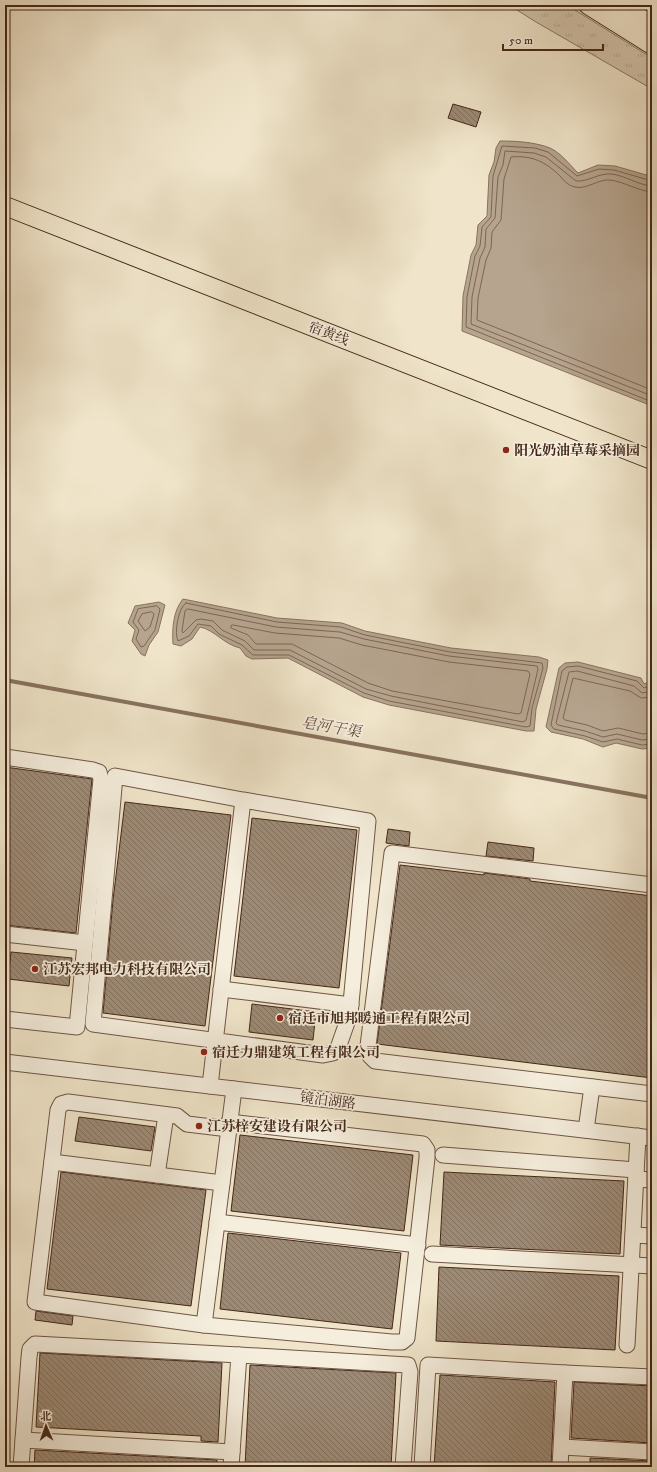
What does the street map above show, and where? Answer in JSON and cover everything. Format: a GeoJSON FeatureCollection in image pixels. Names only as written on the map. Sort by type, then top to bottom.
{"type":"FeatureCollection","features":[{"type":"Feature","properties":{"kind":"main road"},"geometry":{"type":"LineString","coordinates":[[588,5],[652,44]]}},
{"type":"Feature","properties":{"kind":"main road"},"geometry":{"type":"LineString","coordinates":[[616,5],[652,24]]}},
{"type":"Feature","properties":{"kind":"main road","name":"宿黄线"},"geometry":{"type":"LineString","coordinates":[[5,206],[652,460]]}},
{"type":"Feature","properties":{"kind":"street"},"geometry":{"type":"LineString","coordinates":[[5,756],[93,770],[99,772],[101,779],[77,1027],[5,1019]]}},
{"type":"Feature","properties":{"kind":"street"},"geometry":{"type":"LineString","coordinates":[[115,776],[243,800],[368,822],[351,1006],[338,1048],[333,1054],[323,1055],[93,1024],[115,776]]}},
{"type":"Feature","properties":{"kind":"street"},"geometry":{"type":"LineString","coordinates":[[210,1086],[243,800]]}},
{"type":"Feature","properties":{"kind":"street"},"geometry":{"type":"LineString","coordinates":[[652,886],[392,853],[368,1046],[370,1056],[375,1061],[652,1094]]}},
{"type":"Feature","properties":{"kind":"street"},"geometry":{"type":"LineString","coordinates":[[5,934],[85,943]]}},
{"type":"Feature","properties":{"kind":"street"},"geometry":{"type":"LineString","coordinates":[[221,988],[351,1006]]}},
{"type":"Feature","properties":{"kind":"street","name":"镜泊湖路"},"geometry":{"type":"LineString","coordinates":[[5,1062],[645,1137]]}},
{"type":"Feature","properties":{"kind":"street"},"geometry":{"type":"LineString","coordinates":[[586,1130],[592,1087]]}},
{"type":"Feature","properties":{"kind":"street"},"geometry":{"type":"LineString","coordinates":[[204,1325],[234,1089]]}},
{"type":"Feature","properties":{"kind":"street"},"geometry":{"type":"LineString","coordinates":[[68,1102],[166,1115],[177,1116],[187,1124],[229,1125],[423,1144],[427,1150],[427,1158],[407,1338],[402,1342],[204,1325],[35,1302],[58,1110],[61,1104],[68,1102]]}},
{"type":"Feature","properties":{"kind":"street"},"geometry":{"type":"LineString","coordinates":[[157,1175],[166,1115]]}},
{"type":"Feature","properties":{"kind":"street"},"geometry":{"type":"LineString","coordinates":[[627,1344],[636,1174],[645,1137]]}},
{"type":"Feature","properties":{"kind":"street"},"geometry":{"type":"LineString","coordinates":[[443,1155],[636,1174],[652,1180]]}},
{"type":"Feature","properties":{"kind":"street"},"geometry":{"type":"LineString","coordinates":[[52,1162],[222,1182]]}},
{"type":"Feature","properties":{"kind":"street"},"geometry":{"type":"LineString","coordinates":[[217,1222],[418,1245]]}},
{"type":"Feature","properties":{"kind":"street"},"geometry":{"type":"LineString","coordinates":[[633,1235],[652,1236]]}},
{"type":"Feature","properties":{"kind":"street"},"geometry":{"type":"LineString","coordinates":[[432,1254],[652,1266]]}},
{"type":"Feature","properties":{"kind":"street"},"geometry":{"type":"LineString","coordinates":[[22,1467],[29,1357],[30,1348],[35,1344],[408,1365],[410,1372],[403,1467]]}},
{"type":"Feature","properties":{"kind":"street"},"geometry":{"type":"LineString","coordinates":[[231,1467],[239,1355]]}},
{"type":"Feature","properties":{"kind":"street"},"geometry":{"type":"LineString","coordinates":[[422,1467],[428,1365],[652,1377]]}},
{"type":"Feature","properties":{"kind":"street"},"geometry":{"type":"LineString","coordinates":[[560,1467],[565,1373]]}},
{"type":"Feature","properties":{"kind":"street"},"geometry":{"type":"LineString","coordinates":[[23,1440],[232,1452]]}},
{"type":"Feature","properties":{"kind":"street"},"geometry":{"type":"LineString","coordinates":[[562,1447],[652,1452]]}},
{"type":"Feature","properties":{"kind":"green space"},"geometry":{"type":"Polygon","coordinates":[[[509,5],[567,5],[652,58],[652,89],[536,22],[509,5]]]}},
{"type":"Feature","properties":{"kind":"water"},"geometry":{"type":"Polygon","coordinates":[[[500,141],[532,143],[550,148],[561,156],[578,173],[598,165],[615,166],[650,176],[652,180],[652,406],[462,331],[463,296],[471,255],[476,245],[478,225],[487,216],[489,175],[494,162],[496,148],[500,141]]]}},
{"type":"Feature","properties":{"kind":"water"},"geometry":{"type":"Polygon","coordinates":[[[183,599],[277,618],[342,623],[365,631],[451,648],[539,657],[548,660],[536,709],[534,731],[526,731],[389,705],[363,697],[288,658],[252,659],[246,656],[240,648],[200,627],[192,639],[181,646],[173,644],[175,615],[183,599]]]}},
{"type":"Feature","properties":{"kind":"water"},"geometry":{"type":"Polygon","coordinates":[[[159,602],[165,605],[158,632],[149,645],[145,656],[141,654],[132,641],[135,630],[128,623],[135,606],[159,602]]]}},
{"type":"Feature","properties":{"kind":"water"},"geometry":{"type":"Polygon","coordinates":[[[578,662],[641,678],[644,684],[652,681],[652,748],[642,749],[616,743],[603,747],[583,739],[551,732],[546,727],[559,668],[565,663],[578,662]]]}},
{"type":"Feature","properties":{"kind":"building"},"geometry":{"type":"Polygon","coordinates":[[[453,104],[481,112],[476,127],[448,118],[453,104]]]}},
{"type":"Feature","properties":{"kind":"building"},"geometry":{"type":"Polygon","coordinates":[[[5,767],[92,779],[76,933],[5,925],[5,767]]]}},
{"type":"Feature","properties":{"kind":"building"},"geometry":{"type":"Polygon","coordinates":[[[125,802],[231,815],[205,1026],[103,1013],[113,900],[125,802]]]}},
{"type":"Feature","properties":{"kind":"building"},"geometry":{"type":"Polygon","coordinates":[[[252,818],[357,830],[339,988],[234,976],[252,818]]]}},
{"type":"Feature","properties":{"kind":"building"},"geometry":{"type":"Polygon","coordinates":[[[388,829],[410,832],[409,846],[386,843],[388,829]]]}},
{"type":"Feature","properties":{"kind":"building"},"geometry":{"type":"Polygon","coordinates":[[[488,842],[534,848],[533,861],[486,856],[488,842]]]}},
{"type":"Feature","properties":{"kind":"building"},"geometry":{"type":"Polygon","coordinates":[[[400,865],[484,875],[484,873],[530,879],[530,881],[652,896],[652,1078],[377,1044],[400,865]]]}},
{"type":"Feature","properties":{"kind":"building"},"geometry":{"type":"Polygon","coordinates":[[[11,952],[72,958],[69,986],[8,979],[11,952]]]}},
{"type":"Feature","properties":{"kind":"building"},"geometry":{"type":"Polygon","coordinates":[[[252,1004],[316,1012],[313,1040],[249,1032],[252,1004]]]}},
{"type":"Feature","properties":{"kind":"building"},"geometry":{"type":"Polygon","coordinates":[[[79,1117],[155,1127],[151,1151],[75,1141],[79,1117]]]}},
{"type":"Feature","properties":{"kind":"building"},"geometry":{"type":"Polygon","coordinates":[[[240,1135],[413,1155],[404,1231],[231,1211],[240,1135]]]}},
{"type":"Feature","properties":{"kind":"building"},"geometry":{"type":"Polygon","coordinates":[[[61,1172],[206,1190],[191,1306],[47,1289],[61,1172]]]}},
{"type":"Feature","properties":{"kind":"building"},"geometry":{"type":"Polygon","coordinates":[[[444,1172],[624,1181],[620,1254],[440,1245],[444,1172]]]}},
{"type":"Feature","properties":{"kind":"building"},"geometry":{"type":"Polygon","coordinates":[[[228,1233],[401,1253],[392,1329],[220,1309],[228,1233]]]}},
{"type":"Feature","properties":{"kind":"building"},"geometry":{"type":"Polygon","coordinates":[[[439,1267],[619,1276],[615,1350],[436,1341],[439,1267]]]}},
{"type":"Feature","properties":{"kind":"building"},"geometry":{"type":"Polygon","coordinates":[[[36,1311],[73,1316],[72,1325],[35,1320],[36,1311]]]}},
{"type":"Feature","properties":{"kind":"building"},"geometry":{"type":"Polygon","coordinates":[[[40,1353],[222,1363],[218,1442],[201,1441],[201,1436],[36,1427],[40,1353]]]}},
{"type":"Feature","properties":{"kind":"building"},"geometry":{"type":"Polygon","coordinates":[[[250,1365],[396,1373],[391,1467],[245,1467],[250,1365]]]}},
{"type":"Feature","properties":{"kind":"building"},"geometry":{"type":"Polygon","coordinates":[[[440,1375],[555,1382],[551,1467],[434,1467],[440,1375]]]}},
{"type":"Feature","properties":{"kind":"building"},"geometry":{"type":"Polygon","coordinates":[[[574,1382],[652,1386],[652,1443],[571,1438],[574,1382]]]}},
{"type":"Feature","properties":{"kind":"building"},"geometry":{"type":"Polygon","coordinates":[[[35,1450],[217,1460],[217,1467],[34,1467],[35,1450]]]}},
{"type":"Feature","properties":{"kind":"building"},"geometry":{"type":"Polygon","coordinates":[[[590,1458],[652,1461],[652,1467],[590,1467],[590,1458]]]}},
{"type":"Feature","properties":{"kind":"waterway","name":"皂河干渠"},"geometry":{"type":"LineString","coordinates":[[5,680],[652,798]]}},
{"type":"Feature","properties":{"kind":"place","name":"阳光奶油草莓采摘园"},"geometry":{"type":"Point","coordinates":[506,450]}},
{"type":"Feature","properties":{"kind":"place","name":"江苏宏邦电力科技有限公司"},"geometry":{"type":"Point","coordinates":[35,969]}},
{"type":"Feature","properties":{"kind":"place","name":"宿迁市旭邦暖通工程有限公司"},"geometry":{"type":"Point","coordinates":[280,1018]}},
{"type":"Feature","properties":{"kind":"place","name":"宿迁力鼎建筑工程有限公司"},"geometry":{"type":"Point","coordinates":[204,1052]}},
{"type":"Feature","properties":{"kind":"place","name":"江苏梓安建设有限公司"},"geometry":{"type":"Point","coordinates":[199,1126]}}]}
